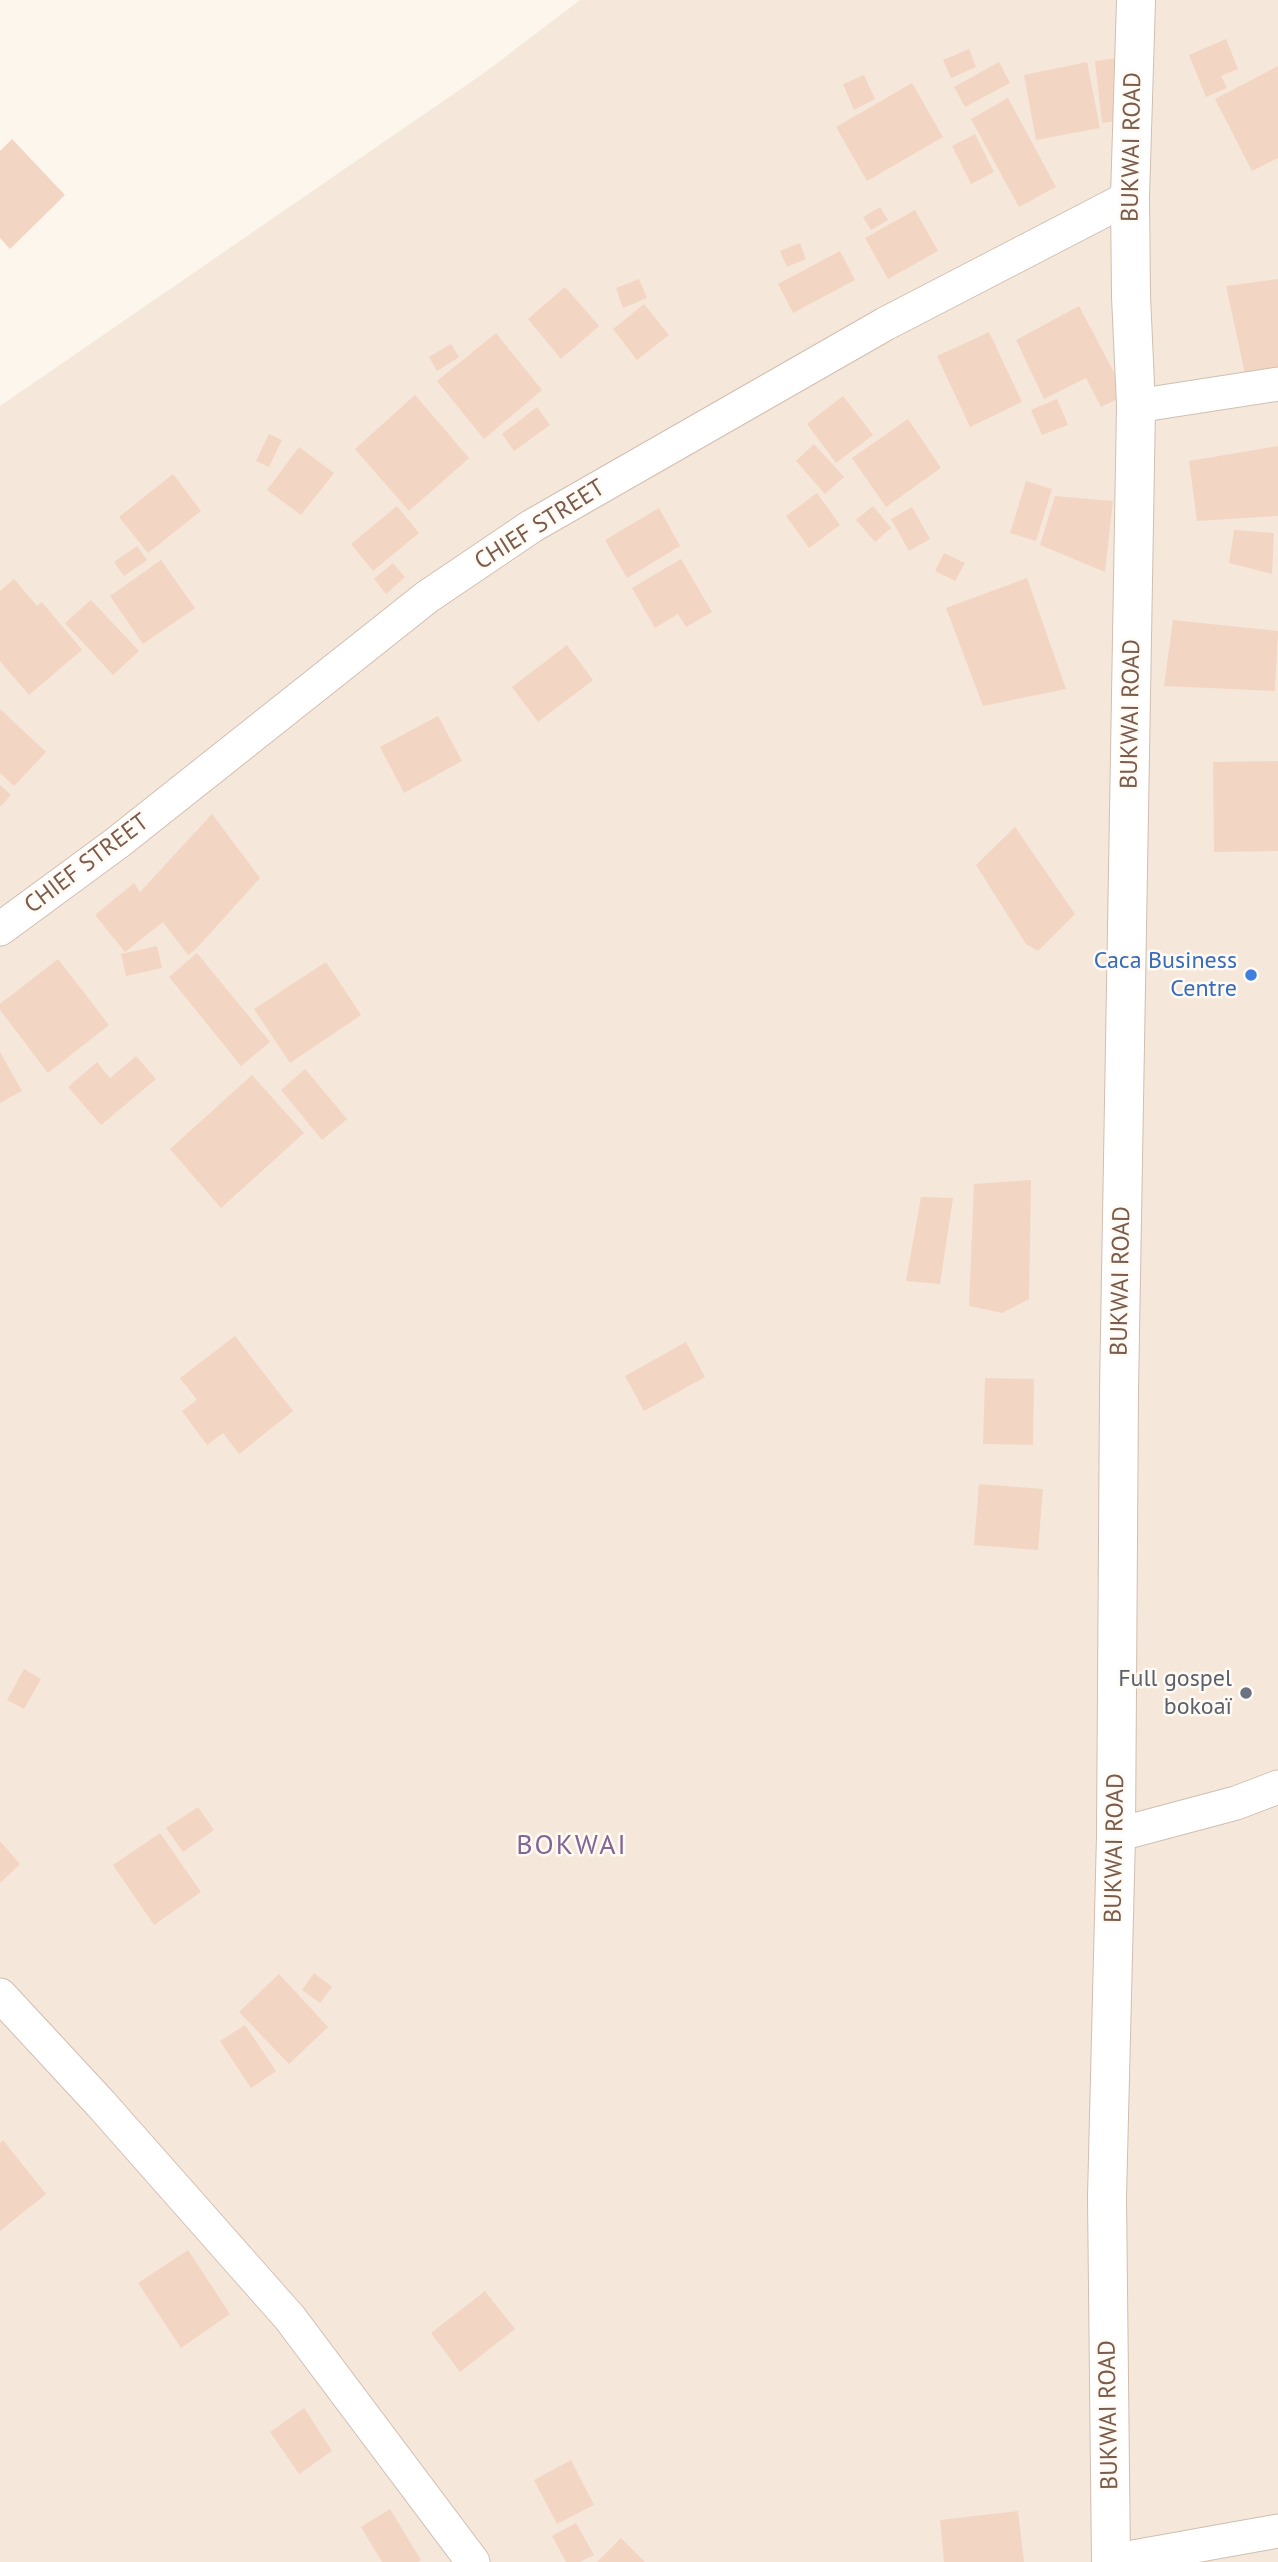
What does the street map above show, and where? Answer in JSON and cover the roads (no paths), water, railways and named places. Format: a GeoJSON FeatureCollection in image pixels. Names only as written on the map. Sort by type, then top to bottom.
{"type":"FeatureCollection","features":[{"type":"Feature","properties":{"kind":"street","name":"BUKWAI ROAD"},"geometry":{"type":"LineString","coordinates":[[1111,2562],[1107,2197],[1116,1835],[1119,1391],[1136,406],[1130,296],[1130,197],[1136,0]]}},
{"type":"Feature","properties":{"kind":"street","name":"CHIEF STREET"},"geometry":{"type":"LineString","coordinates":[[0,929],[117,843],[427,597],[532,526],[885,324],[1130,197]]}},
{"type":"Feature","properties":{"kind":"street"},"geometry":{"type":"LineString","coordinates":[[1136,406],[1278,384]]}},
{"type":"Feature","properties":{"kind":"street"},"geometry":{"type":"LineString","coordinates":[[1116,1835],[1236,1803],[1278,1787]]}},
{"type":"Feature","properties":{"kind":"street"},"geometry":{"type":"LineString","coordinates":[[0,1995],[101,2104],[290,2318],[473,2562]]}},
{"type":"Feature","properties":{"kind":"street"},"geometry":{"type":"LineString","coordinates":[[1111,2562],[1278,2531]]}},
{"type":"Feature","properties":{"kind":"place","name":"Caca Business Centre"},"geometry":{"type":"Point","coordinates":[1251,975]}},
{"type":"Feature","properties":{"kind":"place","name":"Full gospel bokoaï"},"geometry":{"type":"Point","coordinates":[1246,1693]}},
{"type":"Feature","properties":{"kind":"district","name":"BOKWAI"},"geometry":{"type":"Point","coordinates":[572,1846]}}]}
